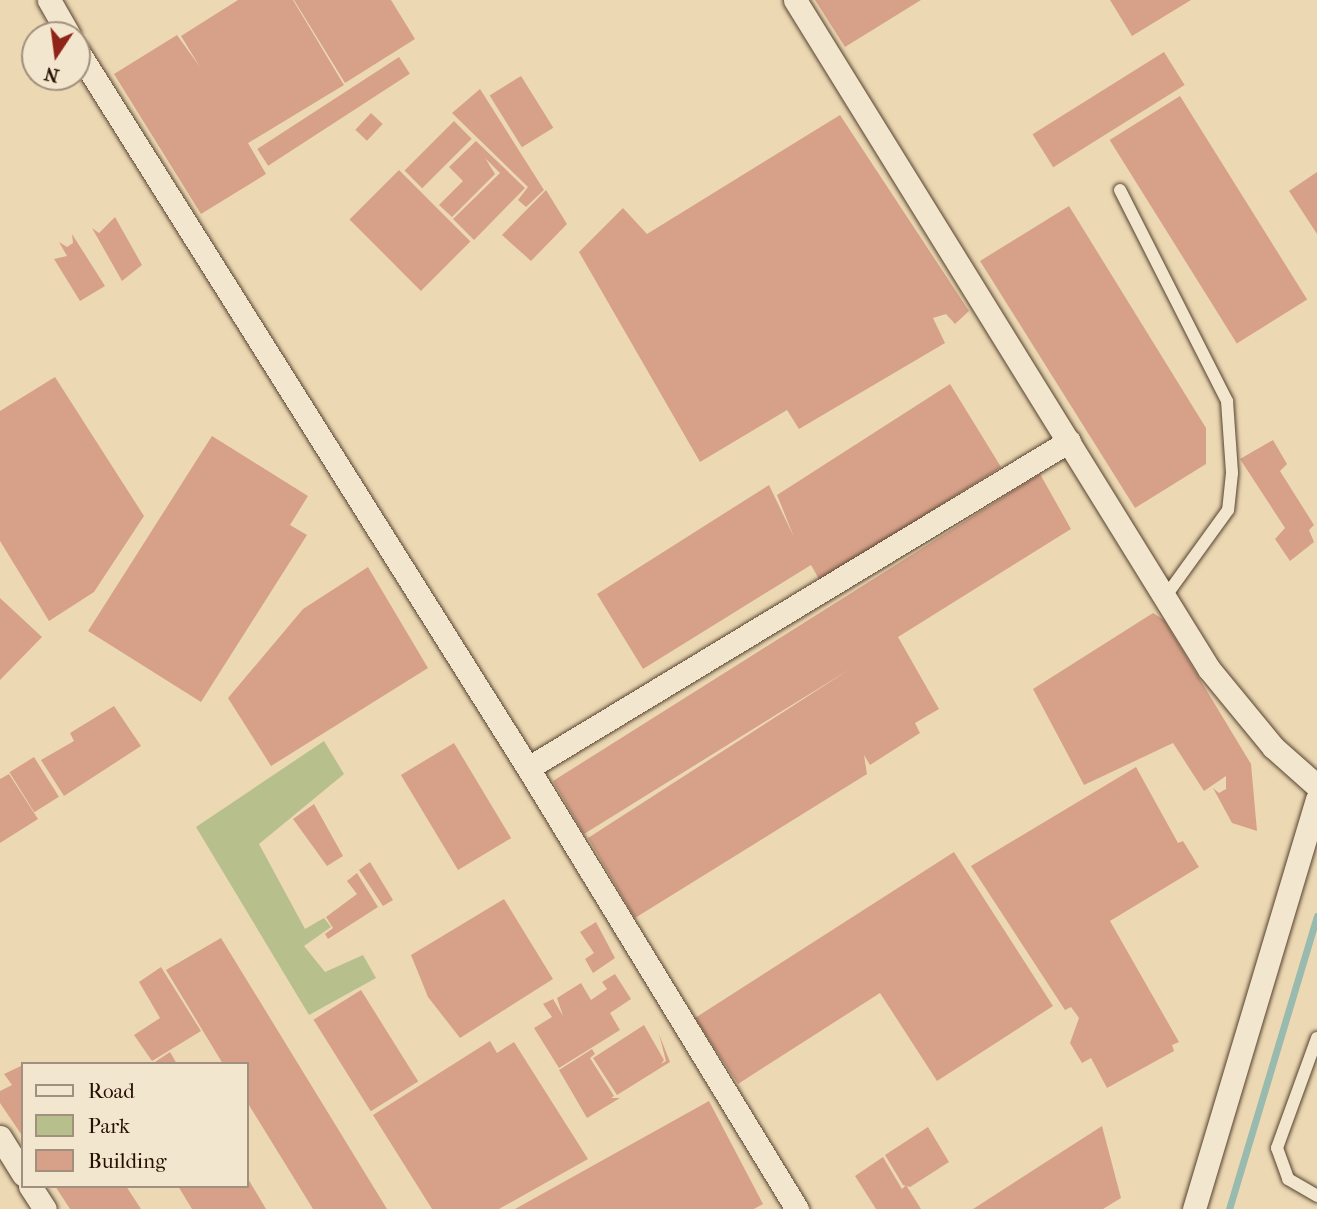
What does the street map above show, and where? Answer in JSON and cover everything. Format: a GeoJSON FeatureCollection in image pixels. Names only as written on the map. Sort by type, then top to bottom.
{"type":"FeatureCollection","features":[{"type":"Feature","properties":{"kind":"street"},"geometry":{"type":"LineString","coordinates":[[49,0],[61,21]]}},
{"type":"Feature","properties":{"kind":"street"},"geometry":{"type":"LineString","coordinates":[[795,0],[1165,597],[1240,711],[1317,786]]}},
{"type":"Feature","properties":{"kind":"street"},"geometry":{"type":"LineString","coordinates":[[91,72],[528,768],[797,1209]]}},
{"type":"Feature","properties":{"kind":"street"},"geometry":{"type":"LineString","coordinates":[[528,768],[1069,441]]}},
{"type":"Feature","properties":{"kind":"street"},"geometry":{"type":"LineString","coordinates":[[1194,1209],[1317,799]]}},
{"type":"Feature","properties":{"kind":"street"},"geometry":{"type":"LineString","coordinates":[[0,1137],[21,1171]]}},
{"type":"Feature","properties":{"kind":"street"},"geometry":{"type":"LineString","coordinates":[[31,1188],[45,1209]]}},
{"type":"Feature","properties":{"kind":"lane"},"geometry":{"type":"LineString","coordinates":[[1120,190],[1227,401],[1232,472],[1228,510],[1165,597]]}},
{"type":"Feature","properties":{"kind":"lane"},"geometry":{"type":"LineString","coordinates":[[1317,1038],[1277,1148],[1288,1178],[1317,1196]]}},
{"type":"Feature","properties":{"kind":"green space"},"geometry":{"type":"Polygon","coordinates":[[[324,741],[344,774],[259,844],[305,929],[324,918],[331,927],[304,946],[325,972],[363,955],[376,978],[309,1015],[196,827],[324,741]]]}},
{"type":"Feature","properties":{"kind":"building"},"geometry":{"type":"Polygon","coordinates":[[[238,0],[293,0],[344,85],[248,143],[266,174],[201,214],[114,74],[177,35],[200,67],[181,36],[238,0]]]}},
{"type":"Feature","properties":{"kind":"building"},"geometry":{"type":"Polygon","coordinates":[[[294,0],[391,0],[415,39],[345,83],[294,0]]]}},
{"type":"Feature","properties":{"kind":"building"},"geometry":{"type":"Polygon","coordinates":[[[815,0],[921,0],[845,47],[815,0]]]}},
{"type":"Feature","properties":{"kind":"building"},"geometry":{"type":"Polygon","coordinates":[[[1110,0],[1191,0],[1132,36],[1110,0]]]}},
{"type":"Feature","properties":{"kind":"building"},"geometry":{"type":"Polygon","coordinates":[[[1164,52],[1185,85],[1053,167],[1033,134],[1164,52]]]}},
{"type":"Feature","properties":{"kind":"building"},"geometry":{"type":"Polygon","coordinates":[[[399,57],[410,74],[268,166],[257,149],[399,57]]]}},
{"type":"Feature","properties":{"kind":"building"},"geometry":{"type":"Polygon","coordinates":[[[521,76],[553,128],[522,147],[490,96],[521,76]]]}},
{"type":"Feature","properties":{"kind":"building"},"geometry":{"type":"Polygon","coordinates":[[[480,89],[544,190],[526,207],[518,200],[528,187],[452,113],[480,89]]]}},
{"type":"Feature","properties":{"kind":"building"},"geometry":{"type":"Polygon","coordinates":[[[1180,96],[1307,300],[1237,344],[1110,140],[1180,96]]]}},
{"type":"Feature","properties":{"kind":"building"},"geometry":{"type":"Polygon","coordinates":[[[371,113],[383,124],[367,141],[355,130],[371,113]]]}},
{"type":"Feature","properties":{"kind":"building"},"geometry":{"type":"Polygon","coordinates":[[[840,115],[969,311],[955,324],[946,314],[933,318],[945,343],[799,429],[787,410],[700,462],[579,252],[623,208],[647,234],[840,115]]]}},
{"type":"Feature","properties":{"kind":"building"},"geometry":{"type":"Polygon","coordinates":[[[454,121],[472,139],[422,188],[405,170],[454,121]]]}},
{"type":"Feature","properties":{"kind":"building"},"geometry":{"type":"Polygon","coordinates":[[[476,141],[525,188],[474,240],[453,219],[500,173],[485,158],[495,174],[452,217],[439,205],[463,181],[449,167],[476,141]]]}},
{"type":"Feature","properties":{"kind":"building"},"geometry":{"type":"Polygon","coordinates":[[[399,170],[470,241],[421,291],[350,219],[399,170]]]}},
{"type":"Feature","properties":{"kind":"building"},"geometry":{"type":"Polygon","coordinates":[[[1317,172],[1317,234],[1289,191],[1317,172]]]}},
{"type":"Feature","properties":{"kind":"building"},"geometry":{"type":"Polygon","coordinates":[[[546,190],[567,224],[531,261],[502,235],[546,190]]]}},
{"type":"Feature","properties":{"kind":"building"},"geometry":{"type":"Polygon","coordinates":[[[1069,206],[1206,428],[1206,464],[1135,508],[980,261],[1069,206]]]}},
{"type":"Feature","properties":{"kind":"building"},"geometry":{"type":"Polygon","coordinates":[[[115,217],[142,265],[122,281],[92,228],[99,233],[115,217]]]}},
{"type":"Feature","properties":{"kind":"building"},"geometry":{"type":"Polygon","coordinates":[[[72,234],[105,286],[80,301],[54,259],[67,256],[59,242],[67,247],[73,243],[72,234]]]}},
{"type":"Feature","properties":{"kind":"building"},"geometry":{"type":"Polygon","coordinates":[[[55,377],[144,516],[94,592],[49,621],[0,541],[0,411],[55,377]]]}},
{"type":"Feature","properties":{"kind":"building"},"geometry":{"type":"Polygon","coordinates":[[[950,384],[1001,467],[820,581],[811,565],[643,669],[597,594],[769,485],[794,537],[777,495],[950,384]]]}},
{"type":"Feature","properties":{"kind":"building"},"geometry":{"type":"Polygon","coordinates":[[[212,436],[308,496],[290,525],[307,535],[201,702],[88,631],[212,436]]]}},
{"type":"Feature","properties":{"kind":"building"},"geometry":{"type":"Polygon","coordinates":[[[1273,440],[1287,464],[1280,471],[1314,525],[1309,530],[1314,542],[1290,561],[1275,539],[1285,528],[1240,459],[1273,440]]]}},
{"type":"Feature","properties":{"kind":"building"},"geometry":{"type":"Polygon","coordinates":[[[1040,474],[1071,529],[898,637],[939,709],[915,723],[920,733],[870,765],[864,755],[867,774],[635,918],[588,838],[850,669],[584,834],[553,781],[1040,474]]]}},
{"type":"Feature","properties":{"kind":"building"},"geometry":{"type":"Polygon","coordinates":[[[368,567],[428,668],[271,766],[228,698],[303,609],[368,567]]]}},
{"type":"Feature","properties":{"kind":"building"},"geometry":{"type":"Polygon","coordinates":[[[0,598],[42,637],[0,680],[0,598]]]}},
{"type":"Feature","properties":{"kind":"building"},"geometry":{"type":"Polygon","coordinates":[[[1153,613],[1164,620],[1251,764],[1257,831],[1232,823],[1213,788],[1219,793],[1226,789],[1226,776],[1204,791],[1173,743],[1084,785],[1033,689],[1153,613]]]}},
{"type":"Feature","properties":{"kind":"building"},"geometry":{"type":"Polygon","coordinates":[[[114,706],[141,746],[64,796],[41,760],[74,741],[70,733],[114,706]]]}},
{"type":"Feature","properties":{"kind":"building"},"geometry":{"type":"Polygon","coordinates":[[[454,743],[511,838],[458,870],[401,775],[454,743]]]}},
{"type":"Feature","properties":{"kind":"building"},"geometry":{"type":"Polygon","coordinates":[[[34,757],[59,797],[34,812],[9,772],[34,757]]]}},
{"type":"Feature","properties":{"kind":"building"},"geometry":{"type":"Polygon","coordinates":[[[1136,767],[1178,843],[1183,841],[1199,867],[1110,921],[1179,1042],[1172,1045],[1174,1051],[1107,1088],[1091,1058],[1082,1063],[1070,1043],[1079,1018],[1071,1007],[1065,1010],[971,866],[1136,767]]]}},
{"type":"Feature","properties":{"kind":"building"},"geometry":{"type":"Polygon","coordinates":[[[9,774],[38,819],[0,843],[0,779],[9,774]]]}},
{"type":"Feature","properties":{"kind":"building"},"geometry":{"type":"Polygon","coordinates":[[[314,804],[343,856],[327,866],[293,819],[314,804]]]}},
{"type":"Feature","properties":{"kind":"building"},"geometry":{"type":"Polygon","coordinates":[[[954,852],[1053,1006],[937,1081],[880,993],[738,1084],[695,1018],[954,852]]]}},
{"type":"Feature","properties":{"kind":"building"},"geometry":{"type":"Polygon","coordinates":[[[370,862],[393,900],[383,906],[359,870],[370,862]]]}},
{"type":"Feature","properties":{"kind":"building"},"geometry":{"type":"Polygon","coordinates":[[[357,873],[378,907],[328,939],[325,934],[333,928],[326,917],[357,894],[347,881],[357,873]]]}},
{"type":"Feature","properties":{"kind":"building"},"geometry":{"type":"Polygon","coordinates":[[[504,899],[553,979],[460,1038],[428,997],[411,955],[504,899]]]}},
{"type":"Feature","properties":{"kind":"building"},"geometry":{"type":"Polygon","coordinates":[[[596,922],[615,958],[593,973],[585,959],[594,953],[580,932],[596,922]]]}},
{"type":"Feature","properties":{"kind":"building"},"geometry":{"type":"Polygon","coordinates":[[[221,938],[387,1209],[313,1209],[248,1104],[248,1062],[222,1062],[166,970],[221,938]]]}},
{"type":"Feature","properties":{"kind":"building"},"geometry":{"type":"Polygon","coordinates":[[[161,967],[201,1031],[152,1061],[134,1035],[160,1018],[139,982],[161,967]]]}},
{"type":"Feature","properties":{"kind":"building"},"geometry":{"type":"Polygon","coordinates":[[[615,974],[631,999],[610,1013],[620,1030],[559,1068],[534,1028],[552,1017],[543,1004],[553,999],[563,1016],[557,998],[581,983],[591,1000],[607,989],[602,982],[615,974]]]}},
{"type":"Feature","properties":{"kind":"building"},"geometry":{"type":"Polygon","coordinates":[[[361,990],[418,1082],[371,1111],[314,1020],[361,990]]]}},
{"type":"Feature","properties":{"kind":"building"},"geometry":{"type":"Polygon","coordinates":[[[644,1025],[664,1060],[661,1064],[666,1061],[659,1034],[670,1062],[617,1095],[593,1058],[644,1025]]]}},
{"type":"Feature","properties":{"kind":"building"},"geometry":{"type":"Polygon","coordinates":[[[490,1041],[497,1053],[514,1042],[588,1159],[499,1209],[432,1209],[373,1115],[490,1041]]]}},
{"type":"Feature","properties":{"kind":"building"},"geometry":{"type":"Polygon","coordinates":[[[592,1049],[595,1054],[590,1058],[614,1096],[611,1098],[620,1098],[587,1118],[559,1070],[592,1049]]]}},
{"type":"Feature","properties":{"kind":"building"},"geometry":{"type":"Polygon","coordinates":[[[170,1052],[176,1062],[155,1062],[170,1052]]]}},
{"type":"Feature","properties":{"kind":"building"},"geometry":{"type":"Polygon","coordinates":[[[21,1066],[21,1134],[0,1103],[0,1091],[12,1085],[4,1074],[21,1066]]]}},
{"type":"Feature","properties":{"kind":"building"},"geometry":{"type":"Polygon","coordinates":[[[709,1101],[763,1204],[754,1209],[515,1209],[709,1101]]]}},
{"type":"Feature","properties":{"kind":"building"},"geometry":{"type":"Polygon","coordinates":[[[1102,1126],[1121,1198],[1103,1209],[973,1209],[1102,1126]]]}},
{"type":"Feature","properties":{"kind":"building"},"geometry":{"type":"Polygon","coordinates":[[[928,1127],[949,1162],[910,1187],[903,1185],[885,1155],[928,1127]]]}},
{"type":"Feature","properties":{"kind":"building"},"geometry":{"type":"Polygon","coordinates":[[[883,1157],[902,1189],[906,1185],[921,1209],[876,1209],[855,1176],[883,1157]]]}},
{"type":"Feature","properties":{"kind":"building"},"geometry":{"type":"Polygon","coordinates":[[[248,1179],[266,1209],[192,1209],[179,1188],[248,1188],[248,1179]]]}},
{"type":"Feature","properties":{"kind":"building"},"geometry":{"type":"Polygon","coordinates":[[[56,1188],[127,1188],[141,1209],[70,1209],[56,1188]]]}},
{"type":"Feature","properties":{"kind":"waterway"},"geometry":{"type":"LineString","coordinates":[[1229,1209],[1317,916]]}}]}
